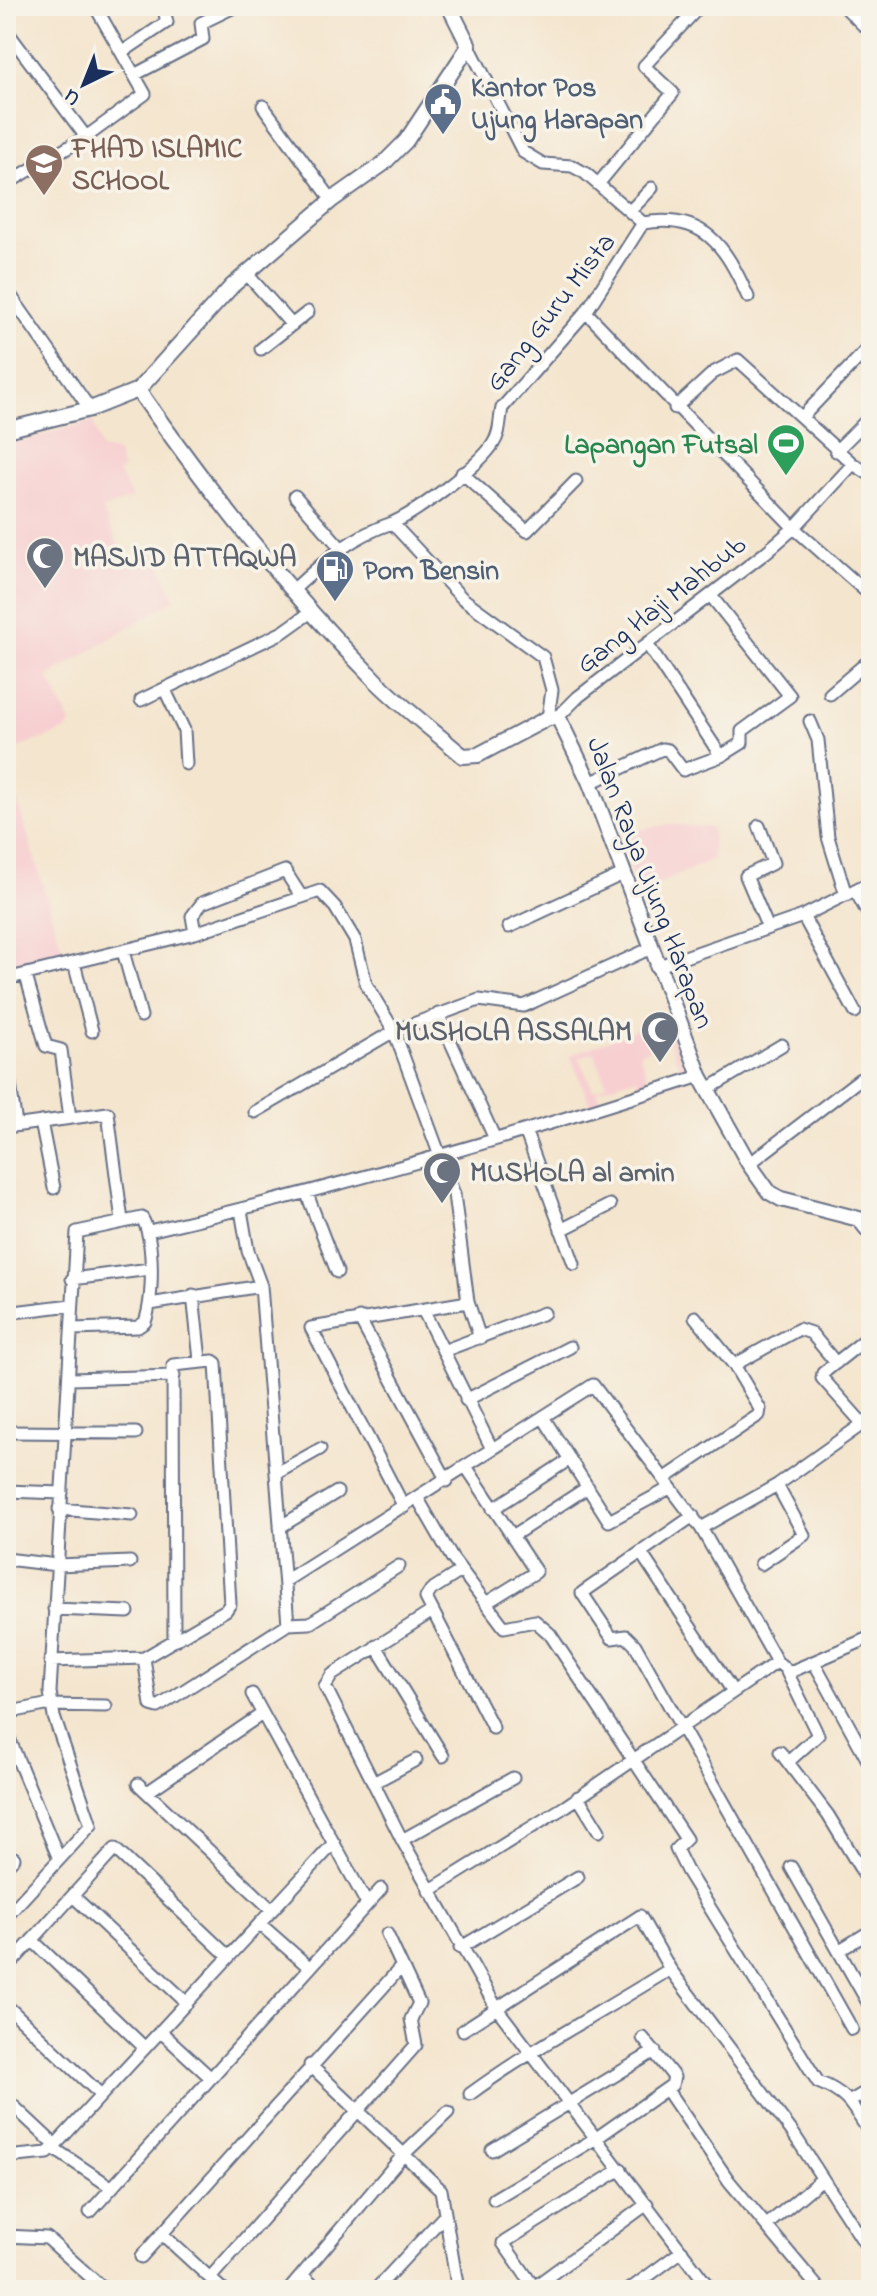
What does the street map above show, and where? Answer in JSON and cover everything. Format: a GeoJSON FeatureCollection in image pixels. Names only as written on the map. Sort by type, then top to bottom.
{"type":"FeatureCollection","features":[{"type":"Feature","properties":{"kind":"street"},"geometry":{"type":"LineString","coordinates":[[6,184],[86,137],[145,94],[124,51],[95,6]]}},
{"type":"Feature","properties":{"kind":"street"},"geometry":{"type":"LineString","coordinates":[[124,51],[167,22],[163,6]]}},
{"type":"Feature","properties":{"kind":"street"},"geometry":{"type":"LineString","coordinates":[[136,74],[203,40],[201,23],[236,6]]}},
{"type":"Feature","properties":{"kind":"street"},"geometry":{"type":"LineString","coordinates":[[449,6],[523,152],[535,161],[572,166],[599,183],[643,223],[685,220],[724,252],[748,297]]}},
{"type":"Feature","properties":{"kind":"street"},"geometry":{"type":"LineString","coordinates":[[599,183],[673,93],[644,66],[700,6]]}},
{"type":"Feature","properties":{"kind":"street"},"geometry":{"type":"LineString","coordinates":[[844,6],[863,25],[871,27]]}},
{"type":"Feature","properties":{"kind":"street"},"geometry":{"type":"LineString","coordinates":[[6,30],[86,137]]}},
{"type":"Feature","properties":{"kind":"street"},"geometry":{"type":"LineString","coordinates":[[6,430],[90,409],[138,390],[209,310],[247,274],[332,200],[383,164],[406,141],[469,46]]}},
{"type":"Feature","properties":{"kind":"street"},"geometry":{"type":"LineString","coordinates":[[263,106],[332,200]]}},
{"type":"Feature","properties":{"kind":"street"},"geometry":{"type":"LineString","coordinates":[[631,210],[652,188]]}},
{"type":"Feature","properties":{"kind":"street","name":"Gang Guru Mista"},"geometry":{"type":"LineString","coordinates":[[292,591],[340,547],[359,534],[407,517],[491,448],[500,428],[502,408],[586,312],[643,223]]}},
{"type":"Feature","properties":{"kind":"street"},"geometry":{"type":"LineString","coordinates":[[247,274],[292,325]]}},
{"type":"Feature","properties":{"kind":"street"},"geometry":{"type":"LineString","coordinates":[[6,289],[90,409]]}},
{"type":"Feature","properties":{"kind":"street"},"geometry":{"type":"LineString","coordinates":[[261,349],[308,312]]}},
{"type":"Feature","properties":{"kind":"street"},"geometry":{"type":"LineString","coordinates":[[586,312],[675,408],[794,528],[871,596]]}},
{"type":"Feature","properties":{"kind":"street"},"geometry":{"type":"LineString","coordinates":[[803,416],[871,345]]}},
{"type":"Feature","properties":{"kind":"street"},"geometry":{"type":"LineString","coordinates":[[675,408],[713,373],[738,360],[803,416],[836,451],[871,475]]}},
{"type":"Feature","properties":{"kind":"street","name":"Jalan Raya Ujung Harapan"},"geometry":{"type":"LineString","coordinates":[[138,390],[218,503],[292,591],[378,682],[463,756],[478,755],[553,718],[590,783],[617,851],[649,949],[700,1076],[749,1164],[769,1192],[781,1199],[859,1219],[871,1234]]}},
{"type":"Feature","properties":{"kind":"street"},"geometry":{"type":"LineString","coordinates":[[836,451],[871,416]]}},
{"type":"Feature","properties":{"kind":"street","name":"Gang Haji Mahbub"},"geometry":{"type":"LineString","coordinates":[[553,718],[794,528],[853,464]]}},
{"type":"Feature","properties":{"kind":"street"},"geometry":{"type":"LineString","coordinates":[[462,473],[527,531],[576,481]]}},
{"type":"Feature","properties":{"kind":"street"},"geometry":{"type":"LineString","coordinates":[[295,496],[340,547]]}},
{"type":"Feature","properties":{"kind":"street"},"geometry":{"type":"LineString","coordinates":[[392,523],[462,598],[543,657],[552,690],[553,718]]}},
{"type":"Feature","properties":{"kind":"street"},"geometry":{"type":"LineString","coordinates":[[590,783],[662,749],[668,750],[683,770],[721,756],[742,743],[742,731],[790,696],[711,596]]}},
{"type":"Feature","properties":{"kind":"street"},"geometry":{"type":"LineString","coordinates":[[141,700],[283,632],[311,612]]}},
{"type":"Feature","properties":{"kind":"street"},"geometry":{"type":"LineString","coordinates":[[647,644],[721,756]]}},
{"type":"Feature","properties":{"kind":"street"},"geometry":{"type":"LineString","coordinates":[[830,694],[871,659]]}},
{"type":"Feature","properties":{"kind":"street"},"geometry":{"type":"LineString","coordinates":[[165,690],[184,730],[186,764]]}},
{"type":"Feature","properties":{"kind":"street"},"geometry":{"type":"LineString","coordinates":[[810,721],[817,732],[831,852],[851,892],[871,919]]}},
{"type":"Feature","properties":{"kind":"street"},"geometry":{"type":"LineString","coordinates":[[759,826],[773,863],[746,876],[768,928]]}},
{"type":"Feature","properties":{"kind":"street"},"geometry":{"type":"LineString","coordinates":[[195,933],[192,916],[202,903],[285,871],[301,896]]}},
{"type":"Feature","properties":{"kind":"street"},"geometry":{"type":"LineString","coordinates":[[509,927],[623,874]]}},
{"type":"Feature","properties":{"kind":"street"},"geometry":{"type":"LineString","coordinates":[[656,967],[803,916],[871,882]]}},
{"type":"Feature","properties":{"kind":"street"},"geometry":{"type":"LineString","coordinates":[[6,979],[195,933],[320,891],[335,907],[355,940],[366,984],[394,1031],[440,1157],[459,1217],[468,1302],[480,1338]]}},
{"type":"Feature","properties":{"kind":"street"},"geometry":{"type":"LineString","coordinates":[[803,916],[855,1012]]}},
{"type":"Feature","properties":{"kind":"street"},"geometry":{"type":"LineString","coordinates":[[255,1112],[394,1031],[479,1000],[524,1006],[649,949]]}},
{"type":"Feature","properties":{"kind":"street"},"geometry":{"type":"LineString","coordinates":[[123,951],[141,1016]]}},
{"type":"Feature","properties":{"kind":"street"},"geometry":{"type":"LineString","coordinates":[[74,963],[92,1031]]}},
{"type":"Feature","properties":{"kind":"street"},"geometry":{"type":"LineString","coordinates":[[26,976],[46,1046],[61,1050],[70,1118]]}},
{"type":"Feature","properties":{"kind":"street"},"geometry":{"type":"LineString","coordinates":[[438,1014],[495,1139]]}},
{"type":"Feature","properties":{"kind":"street"},"geometry":{"type":"LineString","coordinates":[[708,1089],[782,1045]]}},
{"type":"Feature","properties":{"kind":"street"},"geometry":{"type":"LineString","coordinates":[[6,1058],[11,1125],[109,1115],[122,1221]]}},
{"type":"Feature","properties":{"kind":"street"},"geometry":{"type":"LineString","coordinates":[[149,1231],[307,1194],[495,1139],[526,1133],[700,1076]]}},
{"type":"Feature","properties":{"kind":"street"},"geometry":{"type":"LineString","coordinates":[[749,1164],[860,1079]]}},
{"type":"Feature","properties":{"kind":"street"},"geometry":{"type":"LineString","coordinates":[[41,1122],[54,1188]]}},
{"type":"Feature","properties":{"kind":"street"},"geometry":{"type":"LineString","coordinates":[[526,1133],[574,1264]]}},
{"type":"Feature","properties":{"kind":"street"},"geometry":{"type":"LineString","coordinates":[[307,1194],[337,1272]]}},
{"type":"Feature","properties":{"kind":"street"},"geometry":{"type":"LineString","coordinates":[[561,1230],[610,1205]]}},
{"type":"Feature","properties":{"kind":"street"},"geometry":{"type":"LineString","coordinates":[[241,1210],[248,1251],[261,1286],[288,1624]]}},
{"type":"Feature","properties":{"kind":"street"},"geometry":{"type":"LineString","coordinates":[[6,1917],[91,1825],[52,1705],[50,1661],[70,1379],[72,1279],[76,1233],[142,1218],[149,1231],[150,1304],[141,1327],[72,1329]]}},
{"type":"Feature","properties":{"kind":"street"},"geometry":{"type":"LineString","coordinates":[[72,1279],[150,1269]]}},
{"type":"Feature","properties":{"kind":"street"},"geometry":{"type":"LineString","coordinates":[[150,1304],[261,1286]]}},
{"type":"Feature","properties":{"kind":"street"},"geometry":{"type":"LineString","coordinates":[[193,1295],[200,1360]]}},
{"type":"Feature","properties":{"kind":"street"},"geometry":{"type":"LineString","coordinates":[[404,1507],[311,1328],[468,1302]]}},
{"type":"Feature","properties":{"kind":"street"},"geometry":{"type":"LineString","coordinates":[[6,1313],[71,1305]]}},
{"type":"Feature","properties":{"kind":"street"},"geometry":{"type":"LineString","coordinates":[[423,1310],[492,1449]]}},
{"type":"Feature","properties":{"kind":"street"},"geometry":{"type":"LineString","coordinates":[[443,1351],[544,1313]]}},
{"type":"Feature","properties":{"kind":"street"},"geometry":{"type":"LineString","coordinates":[[543,1417],[611,1522],[759,1415],[760,1409],[734,1365],[695,1317]]}},
{"type":"Feature","properties":{"kind":"street"},"geometry":{"type":"LineString","coordinates":[[359,1318],[447,1481]]}},
{"type":"Feature","properties":{"kind":"street"},"geometry":{"type":"LineString","coordinates":[[734,1365],[799,1329],[811,1333],[836,1363]]}},
{"type":"Feature","properties":{"kind":"street"},"geometry":{"type":"LineString","coordinates":[[701,1528],[777,1485],[867,1421],[822,1378],[871,1335]]}},
{"type":"Feature","properties":{"kind":"street"},"geometry":{"type":"LineString","coordinates":[[466,1400],[570,1347]]}},
{"type":"Feature","properties":{"kind":"street"},"geometry":{"type":"LineString","coordinates":[[50,1661],[144,1658],[226,1610],[232,1598],[216,1363],[200,1360],[175,1363],[174,1640]]}},
{"type":"Feature","properties":{"kind":"street"},"geometry":{"type":"LineString","coordinates":[[70,1379],[174,1376]]}},
{"type":"Feature","properties":{"kind":"street"},"geometry":{"type":"LineString","coordinates":[[285,1581],[447,1481],[593,1385],[693,1516],[777,1662],[787,1672],[818,1735],[784,1757],[828,1815],[871,1886]]}},
{"type":"Feature","properties":{"kind":"street"},"geometry":{"type":"LineString","coordinates":[[6,1432],[136,1433]]}},
{"type":"Feature","properties":{"kind":"street"},"geometry":{"type":"LineString","coordinates":[[277,1473],[320,1449]]}},
{"type":"Feature","properties":{"kind":"street"},"geometry":{"type":"LineString","coordinates":[[493,1509],[570,1459]]}},
{"type":"Feature","properties":{"kind":"street"},"geometry":{"type":"LineString","coordinates":[[467,1468],[536,1572],[486,1603]]}},
{"type":"Feature","properties":{"kind":"street"},"geometry":{"type":"LineString","coordinates":[[761,1564],[804,1535],[777,1485]]}},
{"type":"Feature","properties":{"kind":"street"},"geometry":{"type":"LineString","coordinates":[[514,1535],[588,1487]]}},
{"type":"Feature","properties":{"kind":"street"},"geometry":{"type":"LineString","coordinates":[[6,1491],[62,1493]]}},
{"type":"Feature","properties":{"kind":"street"},"geometry":{"type":"LineString","coordinates":[[280,1527],[337,1492]]}},
{"type":"Feature","properties":{"kind":"street"},"geometry":{"type":"LineString","coordinates":[[418,1499],[461,1571],[509,1629],[531,1621],[542,1624],[686,1839],[676,1849],[687,1871],[818,2082],[833,2086],[849,2102],[871,2135]]}},
{"type":"Feature","properties":{"kind":"street"},"geometry":{"type":"LineString","coordinates":[[59,1509],[132,1515]]}},
{"type":"Feature","properties":{"kind":"street"},"geometry":{"type":"LineString","coordinates":[[693,1516],[582,1593],[612,1638],[631,1639],[852,2029]]}},
{"type":"Feature","properties":{"kind":"street"},"geometry":{"type":"LineString","coordinates":[[641,1553],[732,1690]]}},
{"type":"Feature","properties":{"kind":"street"},"geometry":{"type":"LineString","coordinates":[[6,1559],[57,1565],[130,1562]]}},
{"type":"Feature","properties":{"kind":"street"},"geometry":{"type":"LineString","coordinates":[[144,1658],[151,1705],[158,1707],[288,1624],[310,1623],[399,1566]]}},
{"type":"Feature","properties":{"kind":"street"},"geometry":{"type":"LineString","coordinates":[[461,1571],[431,1590],[426,1598],[493,1728]]}},
{"type":"Feature","properties":{"kind":"street"},"geometry":{"type":"LineString","coordinates":[[54,1609],[128,1612]]}},
{"type":"Feature","properties":{"kind":"street"},"geometry":{"type":"LineString","coordinates":[[431,1612],[332,1675],[325,1686],[429,1891],[496,2007],[598,2137],[711,2290]]}},
{"type":"Feature","properties":{"kind":"street"},"geometry":{"type":"LineString","coordinates":[[787,1672],[815,1664],[871,1637]]}},
{"type":"Feature","properties":{"kind":"street"},"geometry":{"type":"LineString","coordinates":[[376,1646],[443,1756]]}},
{"type":"Feature","properties":{"kind":"street"},"geometry":{"type":"LineString","coordinates":[[429,1891],[578,1797],[777,1662]]}},
{"type":"Feature","properties":{"kind":"street"},"geometry":{"type":"LineString","coordinates":[[815,1664],[871,1766]]}},
{"type":"Feature","properties":{"kind":"street"},"geometry":{"type":"LineString","coordinates":[[252,1694],[367,1904]]}},
{"type":"Feature","properties":{"kind":"street"},"geometry":{"type":"LineString","coordinates":[[6,1713],[52,1705],[106,1706]]}},
{"type":"Feature","properties":{"kind":"street"},"geometry":{"type":"LineString","coordinates":[[262,1714],[144,1788],[272,1910]]}},
{"type":"Feature","properties":{"kind":"street"},"geometry":{"type":"LineString","coordinates":[[6,1731],[59,1859]]}},
{"type":"Feature","properties":{"kind":"street"},"geometry":{"type":"LineString","coordinates":[[373,1783],[416,1760]]}},
{"type":"Feature","properties":{"kind":"street"},"geometry":{"type":"LineString","coordinates":[[402,1840],[513,1778]]}},
{"type":"Feature","properties":{"kind":"street"},"geometry":{"type":"LineString","coordinates":[[578,1797],[599,1831]]}},
{"type":"Feature","properties":{"kind":"street"},"geometry":{"type":"LineString","coordinates":[[6,2157],[44,2154],[54,2146],[334,1843]]}},
{"type":"Feature","properties":{"kind":"street"},"geometry":{"type":"LineString","coordinates":[[6,1969],[115,1849],[229,1957]]}},
{"type":"Feature","properties":{"kind":"street"},"geometry":{"type":"LineString","coordinates":[[791,1867],[871,2008]]}},
{"type":"Feature","properties":{"kind":"street"},"geometry":{"type":"LineString","coordinates":[[460,1948],[578,1877]]}},
{"type":"Feature","properties":{"kind":"street"},"geometry":{"type":"LineString","coordinates":[[90,2212],[381,1889]]}},
{"type":"Feature","properties":{"kind":"street"},"geometry":{"type":"LineString","coordinates":[[73,1896],[187,2003]]}},
{"type":"Feature","properties":{"kind":"street"},"geometry":{"type":"LineString","coordinates":[[463,2030],[637,1917],[643,1918],[670,1969],[793,2133],[871,2253]]}},
{"type":"Feature","properties":{"kind":"street"},"geometry":{"type":"LineString","coordinates":[[260,1924],[310,1968]]}},
{"type":"Feature","properties":{"kind":"street"},"geometry":{"type":"LineString","coordinates":[[840,1950],[871,1931]]}},
{"type":"Feature","properties":{"kind":"street"},"geometry":{"type":"LineString","coordinates":[[210,2278],[416,2045],[410,2021],[419,2003],[387,1934]]}},
{"type":"Feature","properties":{"kind":"street"},"geometry":{"type":"LineString","coordinates":[[32,1940],[145,2048]]}},
{"type":"Feature","properties":{"kind":"street"},"geometry":{"type":"LineString","coordinates":[[141,2257],[402,1966]]}},
{"type":"Feature","properties":{"kind":"street"},"geometry":{"type":"LineString","coordinates":[[470,2094],[529,2051],[603,2012],[670,1969]]}},
{"type":"Feature","properties":{"kind":"street"},"geometry":{"type":"LineString","coordinates":[[6,2005],[101,2095]]}},
{"type":"Feature","properties":{"kind":"street"},"geometry":{"type":"LineString","coordinates":[[160,2031],[211,2078]]}},
{"type":"Feature","properties":{"kind":"street"},"geometry":{"type":"LineString","coordinates":[[494,2199],[598,2137],[667,2090],[675,2080],[643,2038]]}},
{"type":"Feature","properties":{"kind":"street"},"geometry":{"type":"LineString","coordinates":[[492,2150],[655,2051]]}},
{"type":"Feature","properties":{"kind":"street"},"geometry":{"type":"LineString","coordinates":[[310,2065],[441,2190],[445,2197],[445,2215],[458,2290]]}},
{"type":"Feature","properties":{"kind":"street"},"geometry":{"type":"LineString","coordinates":[[849,2102],[871,2089]]}},
{"type":"Feature","properties":{"kind":"street"},"geometry":{"type":"LineString","coordinates":[[667,2090],[729,2181],[820,2290]]}},
{"type":"Feature","properties":{"kind":"street"},"geometry":{"type":"LineString","coordinates":[[6,2099],[54,2146],[111,2187]]}},
{"type":"Feature","properties":{"kind":"street"},"geometry":{"type":"LineString","coordinates":[[289,2290],[404,2154],[448,2112]]}},
{"type":"Feature","properties":{"kind":"street"},"geometry":{"type":"LineString","coordinates":[[621,2169],[503,2243],[535,2288],[647,2204]]}},
{"type":"Feature","properties":{"kind":"street"},"geometry":{"type":"LineString","coordinates":[[768,2224],[822,2179]]}},
{"type":"Feature","properties":{"kind":"street"},"geometry":{"type":"LineString","coordinates":[[375,2290],[445,2215]]}},
{"type":"Feature","properties":{"kind":"street"},"geometry":{"type":"LineString","coordinates":[[162,2234],[223,2290]]}},
{"type":"Feature","properties":{"kind":"street"},"geometry":{"type":"LineString","coordinates":[[6,2236],[47,2238],[105,2290]]}},
{"type":"Feature","properties":{"kind":"street"},"geometry":{"type":"LineString","coordinates":[[629,2290],[682,2251]]}},
{"type":"Feature","properties":{"kind":"street"},"geometry":{"type":"LineString","coordinates":[[302,2275],[318,2290]]}},
{"type":"Feature","properties":{"kind":"shaded area"},"geometry":{"type":"Polygon","coordinates":[[[93,421],[101,449],[117,452],[123,470],[118,472],[132,498],[102,510],[127,563],[154,552],[175,599],[48,677],[71,723],[67,730],[6,752],[6,445],[93,421]]]}},
{"type":"Feature","properties":{"kind":"shaded area"},"geometry":{"type":"Polygon","coordinates":[[[6,764],[64,955],[6,971],[6,764]]]}},
{"type":"Feature","properties":{"kind":"shaded area"},"geometry":{"type":"Polygon","coordinates":[[[670,824],[712,828],[713,859],[639,893],[618,833],[670,824]]]}},
{"type":"Feature","properties":{"kind":"shaded area"},"geometry":{"type":"Polygon","coordinates":[[[661,1020],[675,1042],[688,1078],[593,1111],[570,1055],[661,1020]],[[670,1042],[639,1053],[651,1086],[682,1075],[670,1042]],[[594,1052],[579,1058],[593,1090],[607,1084],[594,1052]],[[637,1077],[597,1090],[601,1102],[641,1089],[637,1077]]]}},
{"type":"Feature","properties":{"kind":"place","name":"Kantor Pos Ujung Harapan"},"geometry":{"type":"Point","coordinates":[443,136]}},
{"type":"Feature","properties":{"kind":"place","name":"FHAD ISLAMIC SCHOOL"},"geometry":{"type":"Point","coordinates":[44,197]}},
{"type":"Feature","properties":{"kind":"place","name":"Lapangan Futsal"},"geometry":{"type":"Point","coordinates":[786,477]}},
{"type":"Feature","properties":{"kind":"place","name":"MASJID ATTAQWA"},"geometry":{"type":"Point","coordinates":[45,590]}},
{"type":"Feature","properties":{"kind":"place","name":"Pom Bensin"},"geometry":{"type":"Point","coordinates":[335,603]}},
{"type":"Feature","properties":{"kind":"place","name":"MUSHOLA ASSALAM"},"geometry":{"type":"Point","coordinates":[660,1064]}},
{"type":"Feature","properties":{"kind":"place","name":"MUSHOLA al amin"},"geometry":{"type":"Point","coordinates":[442,1205]}}]}
